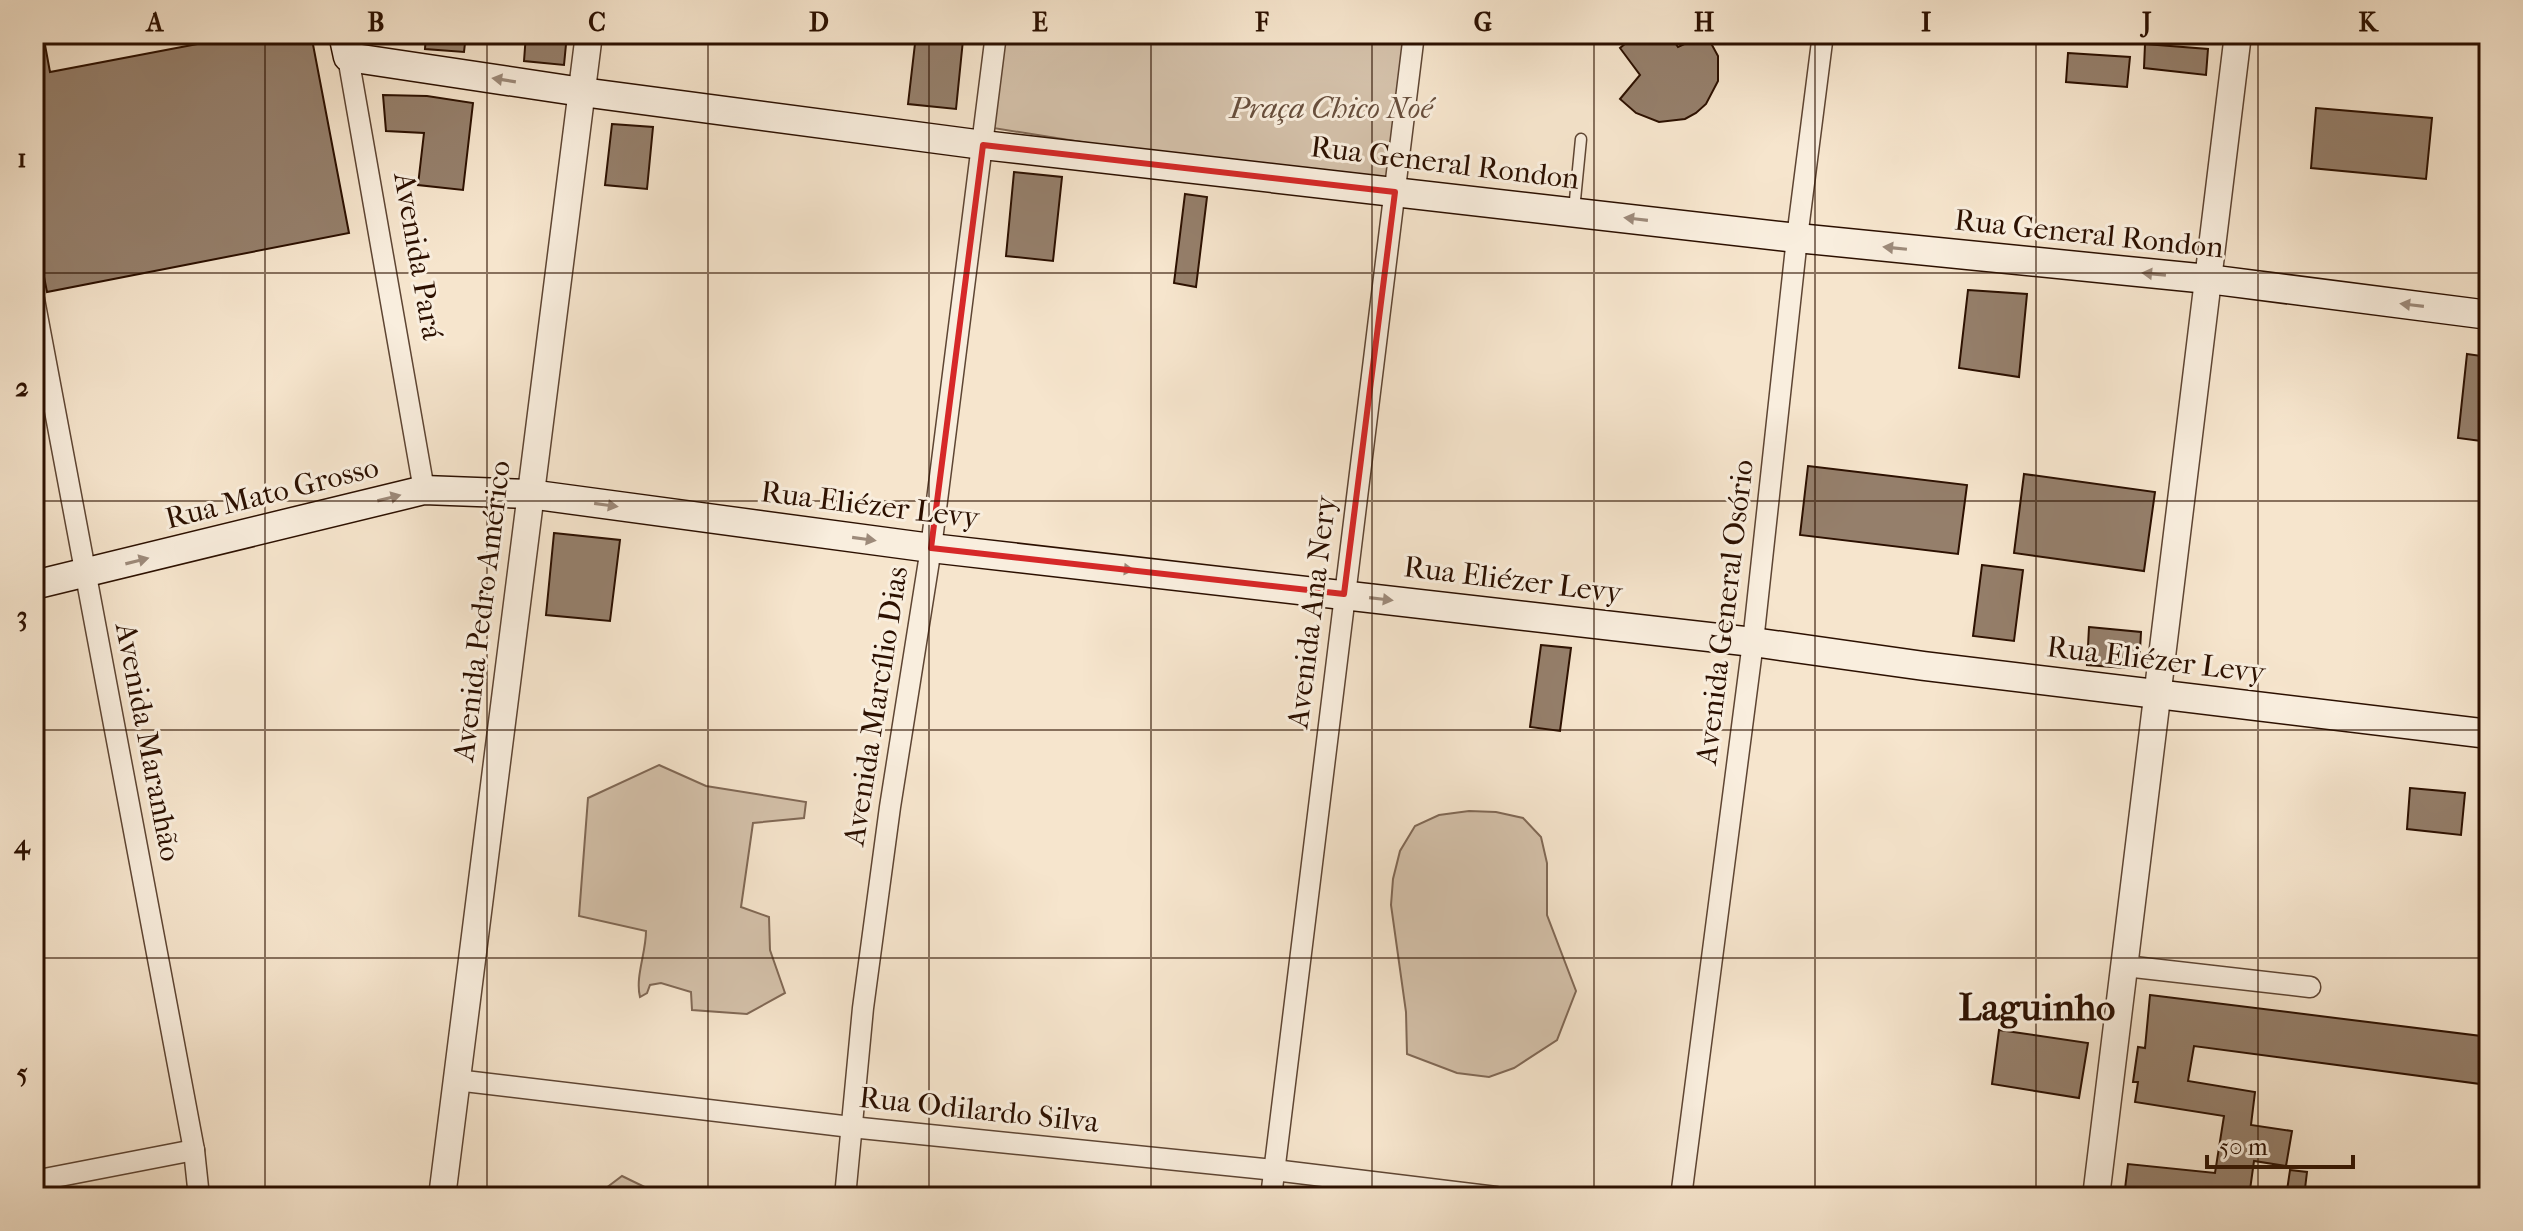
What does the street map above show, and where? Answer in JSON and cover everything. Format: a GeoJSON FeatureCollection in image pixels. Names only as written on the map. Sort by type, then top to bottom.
{"type":"FeatureCollection","features":[{"type":"Feature","properties":{"kind":"main road","name":"Rua General Rondon"},"geometry":{"type":"LineString","coordinates":[[346,45],[582,92],[983,145],[1797,238],[2208,279],[2489,315]]}},
{"type":"Feature","properties":{"kind":"main road","name":"Rua Mato Grosso"},"geometry":{"type":"LineString","coordinates":[[34,585],[424,490],[529,494]]}},
{"type":"Feature","properties":{"kind":"main road","name":"Rua Eliézer Levy"},"geometry":{"type":"LineString","coordinates":[[529,494],[931,548],[1753,642],[2489,734]]}},
{"type":"Feature","properties":{"kind":"street","name":"Avenida Pedro Américo"},"geometry":{"type":"LineString","coordinates":[[442,1197],[589,34]]}},
{"type":"Feature","properties":{"kind":"street","name":"Avenida Marcílio Dias"},"geometry":{"type":"LineString","coordinates":[[845,1197],[863,1008],[890,807],[931,548],[996,34]]}},
{"type":"Feature","properties":{"kind":"street","name":"Avenida Ana Nery"},"geometry":{"type":"LineString","coordinates":[[1271,1197],[1414,34]]}},
{"type":"Feature","properties":{"kind":"street","name":"Avenida General Osório"},"geometry":{"type":"LineString","coordinates":[[1681,1197],[1753,642],[1797,238],[1823,34]]}},
{"type":"Feature","properties":{"kind":"street"},"geometry":{"type":"LineString","coordinates":[[2096,1197],[2238,34]]}},
{"type":"Feature","properties":{"kind":"street","name":"Avenida Pará"},"geometry":{"type":"LineString","coordinates":[[346,45],[424,490]]}},
{"type":"Feature","properties":{"kind":"street","name":"Avenida Maranhão"},"geometry":{"type":"LineString","coordinates":[[34,299],[194,1150],[199,1197]]}},
{"type":"Feature","properties":{"kind":"street"},"geometry":{"type":"LineString","coordinates":[[2125,966],[2310,987]]}},
{"type":"Feature","properties":{"kind":"street","name":"Rua Odilardo Silva"},"geometry":{"type":"LineString","coordinates":[[456,1080],[851,1127],[1274,1170],[1496,1197]]}},
{"type":"Feature","properties":{"kind":"street"},"geometry":{"type":"LineString","coordinates":[[34,1181],[194,1150]]}},
{"type":"Feature","properties":{"kind":"lane"},"geometry":{"type":"LineString","coordinates":[[1574,212],[1581,139]]}},
{"type":"Feature","properties":{"kind":"highlighted area"},"geometry":{"type":"Polygon","coordinates":[[[983,145],[1395,192],[1344,594],[931,548],[983,145]]]}},
{"type":"Feature","properties":{"kind":"green space","name":"Praça Chico Noé"},"geometry":{"type":"Polygon","coordinates":[[[992,34],[1414,34],[1395,192],[981,126],[992,34]]]}},
{"type":"Feature","properties":{"kind":"green space"},"geometry":{"type":"Polygon","coordinates":[[[659,765],[706,786],[806,802],[804,818],[753,823],[741,907],[769,917],[770,950],[785,993],[747,1014],[692,1010],[691,992],[661,983],[650,985],[647,993],[640,997],[639,981],[646,931],[579,916],[588,798],[659,765]]]}},
{"type":"Feature","properties":{"kind":"green space"},"geometry":{"type":"Polygon","coordinates":[[[1469,811],[1496,812],[1523,818],[1541,837],[1547,863],[1547,915],[1576,991],[1557,1040],[1514,1068],[1489,1077],[1457,1073],[1407,1054],[1406,1012],[1391,905],[1400,851],[1415,826],[1439,815],[1469,811]]]}},
{"type":"Feature","properties":{"kind":"green space"},"geometry":{"type":"Polygon","coordinates":[[[622,1176],[659,1194],[679,1197],[603,1197],[606,1188],[622,1176]]]}},
{"type":"Feature","properties":{"kind":"building"},"geometry":{"type":"Polygon","coordinates":[[[34,34],[43,34],[50,72],[250,34],[311,34],[349,233],[47,292],[34,226],[34,34]]]}},
{"type":"Feature","properties":{"kind":"building"},"geometry":{"type":"Polygon","coordinates":[[[426,34],[466,34],[464,52],[425,49],[426,34]]]}},
{"type":"Feature","properties":{"kind":"building"},"geometry":{"type":"Polygon","coordinates":[[[526,34],[567,34],[564,65],[524,61],[526,34]]]}},
{"type":"Feature","properties":{"kind":"building"},"geometry":{"type":"Polygon","coordinates":[[[1637,34],[1669,34],[1678,47],[1706,34],[1718,56],[1718,81],[1706,104],[1696,113],[1685,119],[1659,122],[1636,113],[1620,99],[1640,75],[1620,48],[1637,34]]]}},
{"type":"Feature","properties":{"kind":"building"},"geometry":{"type":"Polygon","coordinates":[[[916,35],[963,40],[956,109],[908,104],[916,35]]]}},
{"type":"Feature","properties":{"kind":"building"},"geometry":{"type":"Polygon","coordinates":[[[2145,44],[2208,49],[2206,75],[2144,68],[2145,44]]]}},
{"type":"Feature","properties":{"kind":"building"},"geometry":{"type":"Polygon","coordinates":[[[2068,53],[2130,57],[2127,87],[2066,82],[2068,53]]]}},
{"type":"Feature","properties":{"kind":"building"},"geometry":{"type":"Polygon","coordinates":[[[383,95],[427,96],[473,103],[463,190],[418,185],[424,133],[386,131],[383,95]]]}},
{"type":"Feature","properties":{"kind":"building"},"geometry":{"type":"Polygon","coordinates":[[[2316,108],[2432,118],[2426,179],[2311,168],[2316,108]]]}},
{"type":"Feature","properties":{"kind":"building"},"geometry":{"type":"Polygon","coordinates":[[[612,124],[653,127],[647,189],[605,185],[612,124]]]}},
{"type":"Feature","properties":{"kind":"building"},"geometry":{"type":"Polygon","coordinates":[[[1014,172],[1062,177],[1053,261],[1006,256],[1014,172]]]}},
{"type":"Feature","properties":{"kind":"building"},"geometry":{"type":"Polygon","coordinates":[[[1185,194],[1207,197],[1196,287],[1174,283],[1185,194]]]}},
{"type":"Feature","properties":{"kind":"building"},"geometry":{"type":"Polygon","coordinates":[[[1968,290],[2027,294],[2019,377],[1959,368],[1968,290]]]}},
{"type":"Feature","properties":{"kind":"building"},"geometry":{"type":"Polygon","coordinates":[[[2467,354],[2489,357],[2489,442],[2458,438],[2467,354]]]}},
{"type":"Feature","properties":{"kind":"building"},"geometry":{"type":"Polygon","coordinates":[[[1808,466],[1967,485],[1958,554],[1800,535],[1808,466]]]}},
{"type":"Feature","properties":{"kind":"building"},"geometry":{"type":"Polygon","coordinates":[[[2024,474],[2155,492],[2144,571],[2014,553],[2024,474]]]}},
{"type":"Feature","properties":{"kind":"building"},"geometry":{"type":"Polygon","coordinates":[[[554,533],[620,540],[610,621],[546,615],[554,533]]]}},
{"type":"Feature","properties":{"kind":"building"},"geometry":{"type":"Polygon","coordinates":[[[1982,565],[2023,570],[2014,641],[1973,636],[1982,565]]]}},
{"type":"Feature","properties":{"kind":"building"},"geometry":{"type":"Polygon","coordinates":[[[2089,627],[2141,632],[2139,669],[2087,665],[2089,627]]]}},
{"type":"Feature","properties":{"kind":"building"},"geometry":{"type":"Polygon","coordinates":[[[1541,645],[1571,648],[1560,731],[1530,727],[1541,645]]]}},
{"type":"Feature","properties":{"kind":"building"},"geometry":{"type":"Polygon","coordinates":[[[2410,788],[2465,793],[2461,835],[2407,829],[2410,788]]]}},
{"type":"Feature","properties":{"kind":"building"},"geometry":{"type":"Polygon","coordinates":[[[2150,995],[2489,1037],[2488,1085],[2194,1046],[2188,1081],[2255,1092],[2251,1125],[2292,1131],[2286,1166],[2254,1161],[2249,1197],[2124,1197],[2128,1164],[2215,1173],[2224,1116],[2135,1102],[2138,1082],[2133,1082],[2138,1047],[2145,1048],[2150,995]]]}},
{"type":"Feature","properties":{"kind":"building"},"geometry":{"type":"Polygon","coordinates":[[[1999,1030],[2088,1043],[2079,1098],[1992,1084],[1999,1030]]]}},
{"type":"Feature","properties":{"kind":"building"},"geometry":{"type":"Polygon","coordinates":[[[2290,1170],[2307,1172],[2304,1197],[2286,1197],[2290,1170]]]}},
{"type":"Feature","properties":{"kind":"district","name":"Laguinho"},"geometry":{"type":"Point","coordinates":[2037,1007]}}]}
